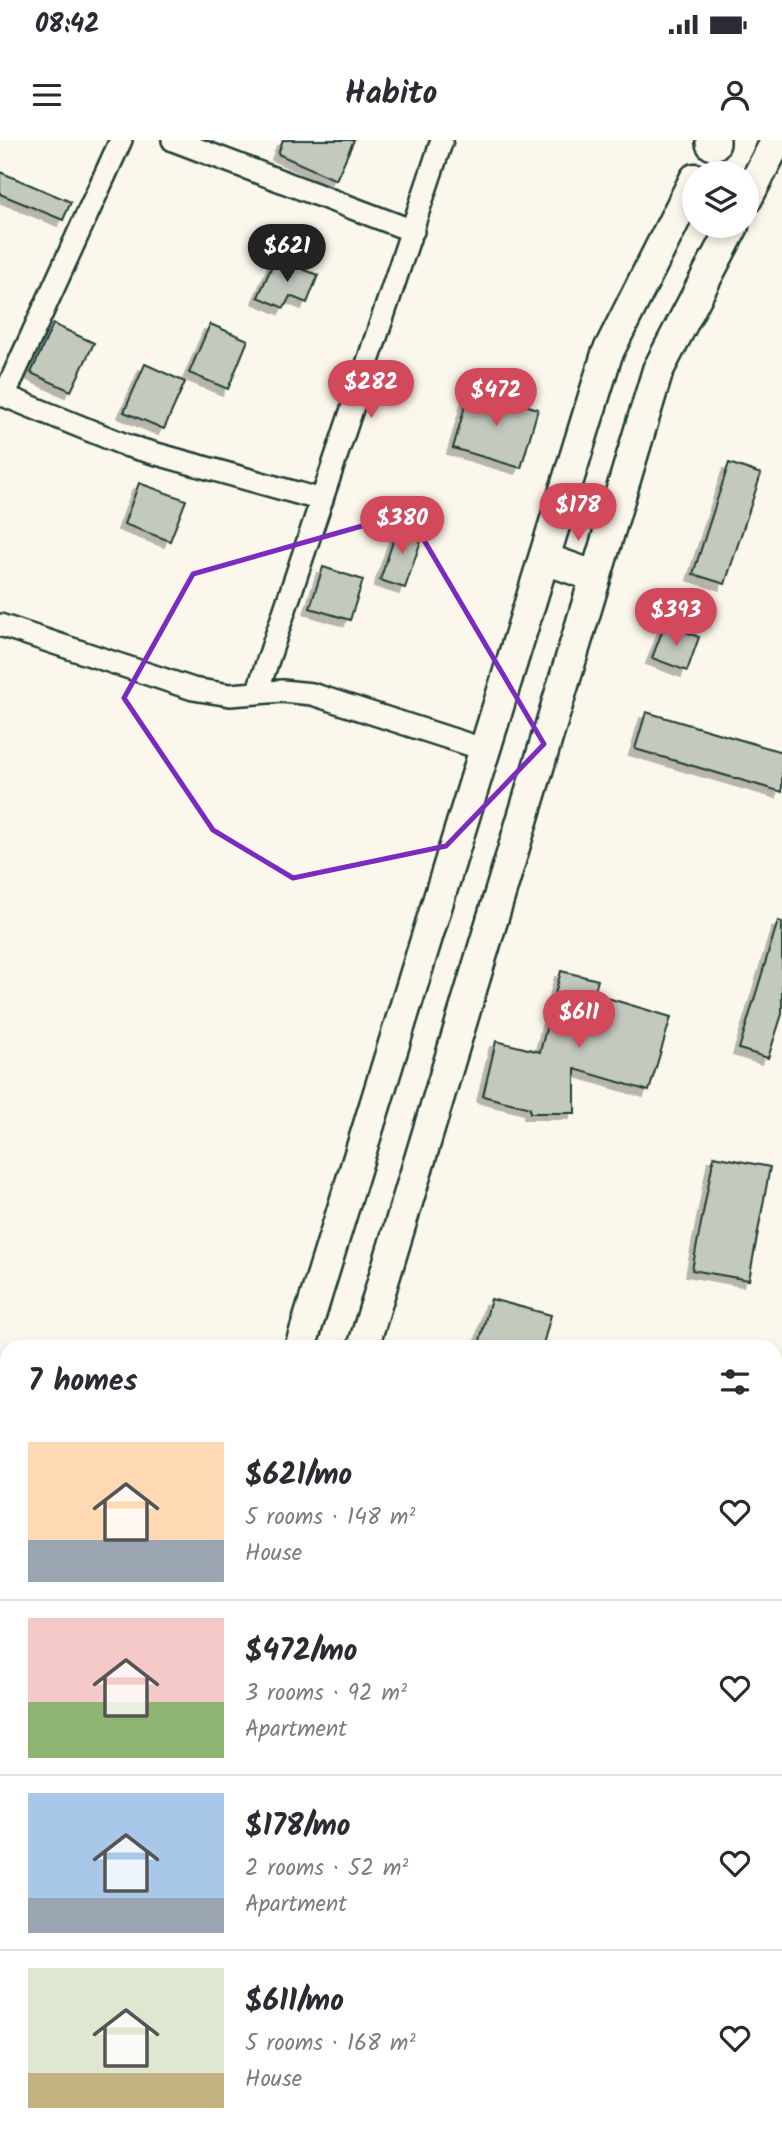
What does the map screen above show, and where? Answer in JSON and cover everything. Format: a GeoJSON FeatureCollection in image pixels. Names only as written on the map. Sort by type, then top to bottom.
{"type":"FeatureCollection","features":[{"type":"Feature","properties":{"kind":"main road"},"geometry":{"type":"LineString","coordinates":[[759,175],[777,140]]}},
{"type":"Feature","properties":{"kind":"main road"},"geometry":{"type":"LineString","coordinates":[[703,161],[713,141]]}},
{"type":"Feature","properties":{"kind":"main road"},"geometry":{"type":"LineString","coordinates":[[302,1340],[607,354],[682,204]]}},
{"type":"Feature","properties":{"kind":"main road"},"geometry":{"type":"LineString","coordinates":[[365,1340],[658,370],[727,238]]}},
{"type":"Feature","properties":{"kind":"main road"},"geometry":{"type":"LineString","coordinates":[[545,559],[594,576]]}},
{"type":"Feature","properties":{"kind":"street"},"geometry":{"type":"LineString","coordinates":[[121,140],[2,395],[128,446],[322,500]]}},
{"type":"Feature","properties":{"kind":"street"},"geometry":{"type":"LineString","coordinates":[[173,140],[413,231]]}},
{"type":"Feature","properties":{"kind":"street"},"geometry":{"type":"LineString","coordinates":[[257,693],[442,140]]}},
{"type":"Feature","properties":{"kind":"street"},"geometry":{"type":"LineString","coordinates":[[0,625],[193,689],[230,695],[282,691],[312,694],[486,750]]}},
{"type":"Feature","properties":{"kind":"highlighted area"},"geometry":{"type":"Polygon","coordinates":[[[408,513],[544,744],[446,846],[293,878],[213,830],[124,698],[193,574],[408,513]]]}},
{"type":"Feature","properties":{"kind":"building"},"geometry":{"type":"Polygon","coordinates":[[[283,140],[354,140],[336,180],[278,154],[283,140]]]}},
{"type":"Feature","properties":{"kind":"building"},"geometry":{"type":"Polygon","coordinates":[[[0,172],[71,202],[63,220],[0,194],[0,172]]]}},
{"type":"Feature","properties":{"kind":"building"},"geometry":{"type":"Polygon","coordinates":[[[275,259],[318,275],[307,303],[290,296],[284,308],[258,297],[275,259]]]}},
{"type":"Feature","properties":{"kind":"building"},"geometry":{"type":"Polygon","coordinates":[[[53,324],[94,343],[71,391],[31,373],[53,324]]]}},
{"type":"Feature","properties":{"kind":"building"},"geometry":{"type":"Polygon","coordinates":[[[210,324],[248,340],[228,389],[189,373],[210,324]]]}},
{"type":"Feature","properties":{"kind":"building"},"geometry":{"type":"Polygon","coordinates":[[[145,364],[185,382],[164,429],[124,412],[145,364]]]}},
{"type":"Feature","properties":{"kind":"building"},"geometry":{"type":"Polygon","coordinates":[[[470,389],[538,409],[521,468],[453,448],[470,389]]]}},
{"type":"Feature","properties":{"kind":"building"},"geometry":{"type":"Polygon","coordinates":[[[729,463],[761,474],[725,584],[693,574],[729,463]]]}},
{"type":"Feature","properties":{"kind":"building"},"geometry":{"type":"Polygon","coordinates":[[[139,483],[186,500],[170,541],[124,524],[139,483]]]}},
{"type":"Feature","properties":{"kind":"building"},"geometry":{"type":"Polygon","coordinates":[[[399,524],[424,532],[405,588],[380,580],[399,524]]]}},
{"type":"Feature","properties":{"kind":"building"},"geometry":{"type":"Polygon","coordinates":[[[323,567],[363,580],[350,620],[310,608],[323,567]]]}},
{"type":"Feature","properties":{"kind":"building"},"geometry":{"type":"Polygon","coordinates":[[[665,624],[699,637],[687,671],[652,658],[665,624]]]}},
{"type":"Feature","properties":{"kind":"building"},"geometry":{"type":"Polygon","coordinates":[[[646,712],[782,752],[782,792],[635,749],[646,712]]]}},
{"type":"Feature","properties":{"kind":"building"},"geometry":{"type":"Polygon","coordinates":[[[778,921],[782,922],[782,1014],[768,1058],[739,1049],[778,921]]]}},
{"type":"Feature","properties":{"kind":"building"},"geometry":{"type":"Polygon","coordinates":[[[561,971],[598,980],[594,994],[671,1017],[649,1091],[575,1069],[575,1113],[530,1113],[530,1108],[483,1096],[496,1041],[540,1052],[561,971]]]}},
{"type":"Feature","properties":{"kind":"building"},"geometry":{"type":"Polygon","coordinates":[[[714,1156],[770,1167],[749,1280],[692,1270],[714,1156]]]}},
{"type":"Feature","properties":{"kind":"building"},"geometry":{"type":"Polygon","coordinates":[[[491,1299],[551,1315],[544,1340],[480,1340],[491,1299]]]}}]}
